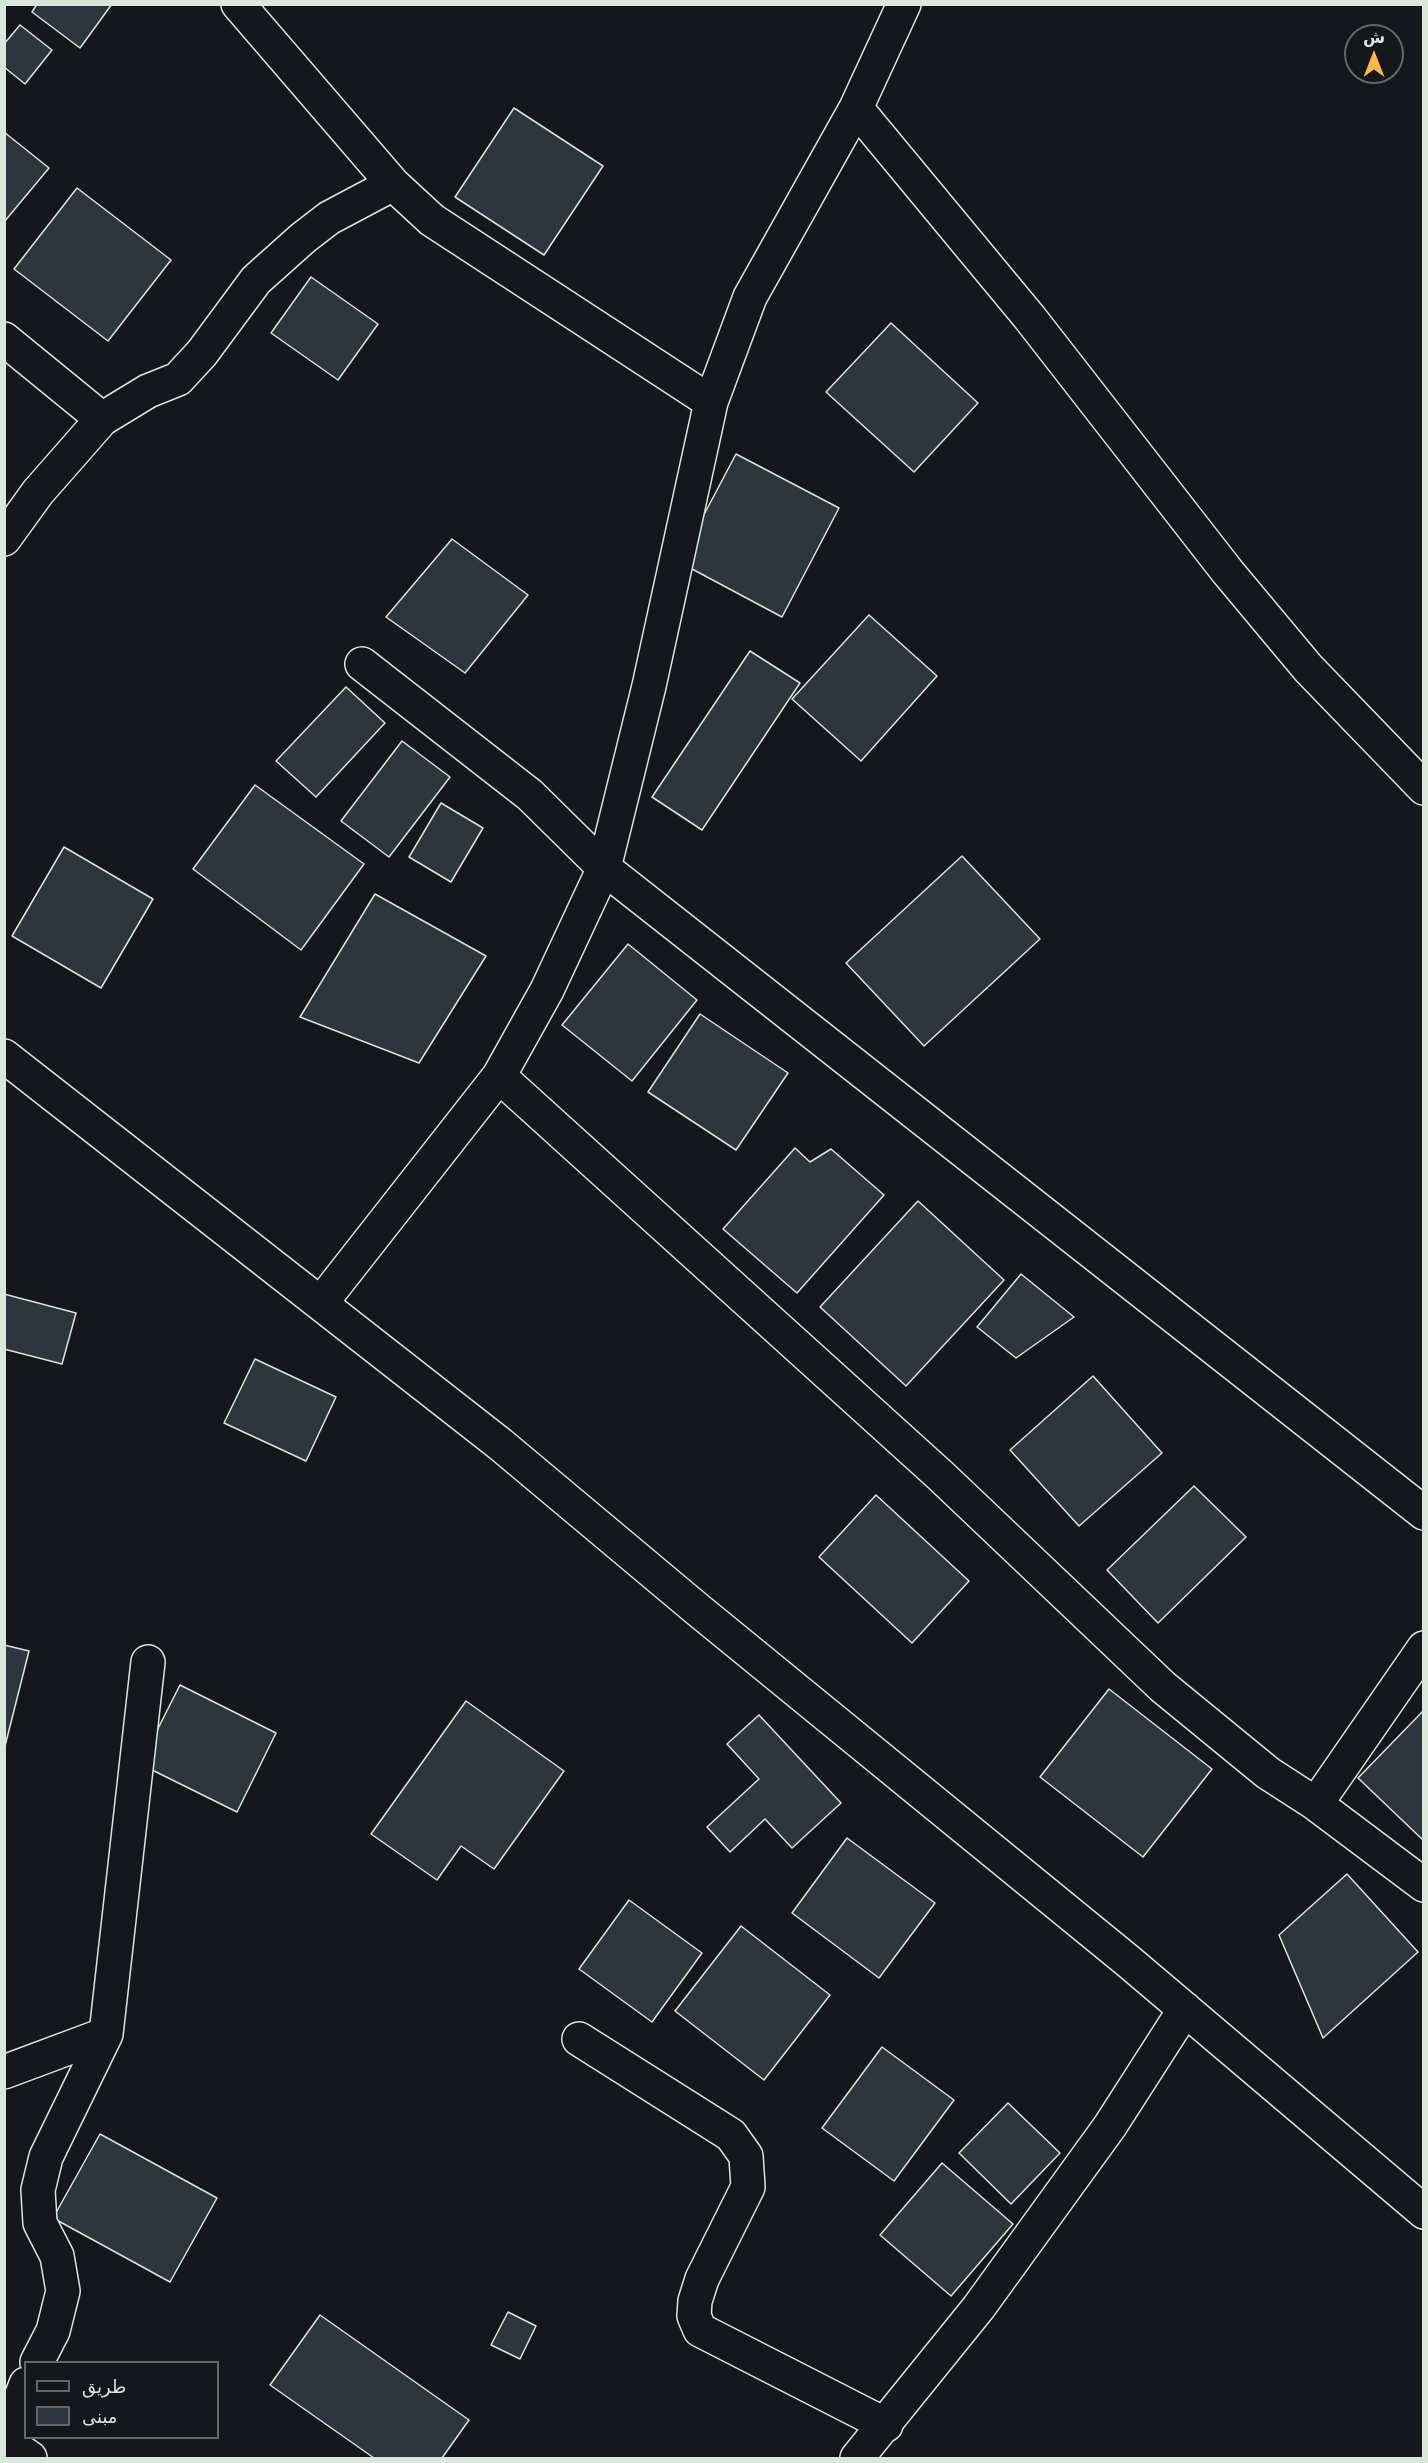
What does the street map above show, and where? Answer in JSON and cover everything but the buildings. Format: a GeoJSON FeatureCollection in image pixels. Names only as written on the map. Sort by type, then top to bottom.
{"type":"FeatureCollection","features":[{"type":"Feature","properties":{"kind":"street"},"geometry":{"type":"LineString","coordinates":[[238,4],[393,184],[432,220],[711,402]]}},
{"type":"Feature","properties":{"kind":"street"},"geometry":{"type":"LineString","coordinates":[[321,1303],[499,1076],[547,990],[604,868],[649,686],[711,402],[750,297],[856,108],[904,4]]}},
{"type":"Feature","properties":{"kind":"street"},"geometry":{"type":"LineString","coordinates":[[856,108],[1030,318],[1227,571],[1308,668],[1424,788]]}},
{"type":"Feature","properties":{"kind":"street"},"geometry":{"type":"LineString","coordinates":[[4,539],[38,492],[102,419],[148,392],[178,379],[202,353],[256,280],[329,218],[393,184]]}},
{"type":"Feature","properties":{"kind":"street"},"geometry":{"type":"LineString","coordinates":[[4,339],[102,419]]}},
{"type":"Feature","properties":{"kind":"street"},"geometry":{"type":"LineString","coordinates":[[362,664],[530,795],[604,868],[1424,1513]]}},
{"type":"Feature","properties":{"kind":"street"},"geometry":{"type":"LineString","coordinates":[[5,1059],[500,1444],[696,1609],[916,1786],[1185,2009],[1424,2212]]}},
{"type":"Feature","properties":{"kind":"street"},"geometry":{"type":"LineString","coordinates":[[499,1076],[941,1476],[1164,1688],[1268,1773],[1316,1804],[1424,1885]]}},
{"type":"Feature","properties":{"kind":"street"},"geometry":{"type":"LineString","coordinates":[[1316,1804],[1424,1648]]}},
{"type":"Feature","properties":{"kind":"street"},"geometry":{"type":"LineString","coordinates":[[38,2361],[53,2331],[63,2290],[57,2256],[40,2223],[39,2190],[46,2157],[106,2034],[148,1662]]}},
{"type":"Feature","properties":{"kind":"street"},"geometry":{"type":"LineString","coordinates":[[857,2458],[979,2307],[1104,2136],[1185,2009]]}},
{"type":"Feature","properties":{"kind":"street"},"geometry":{"type":"LineString","coordinates":[[4,2072],[106,2034]]}},
{"type":"Feature","properties":{"kind":"street"},"geometry":{"type":"LineString","coordinates":[[579,2039],[731,2135],[746,2157],[748,2187],[702,2279],[695,2301],[694,2316],[700,2330],[886,2424]]}},
{"type":"Feature","properties":{"kind":"street"},"geometry":{"type":"LineString","coordinates":[[24,2390],[5,2442],[30,2458]]}}]}
